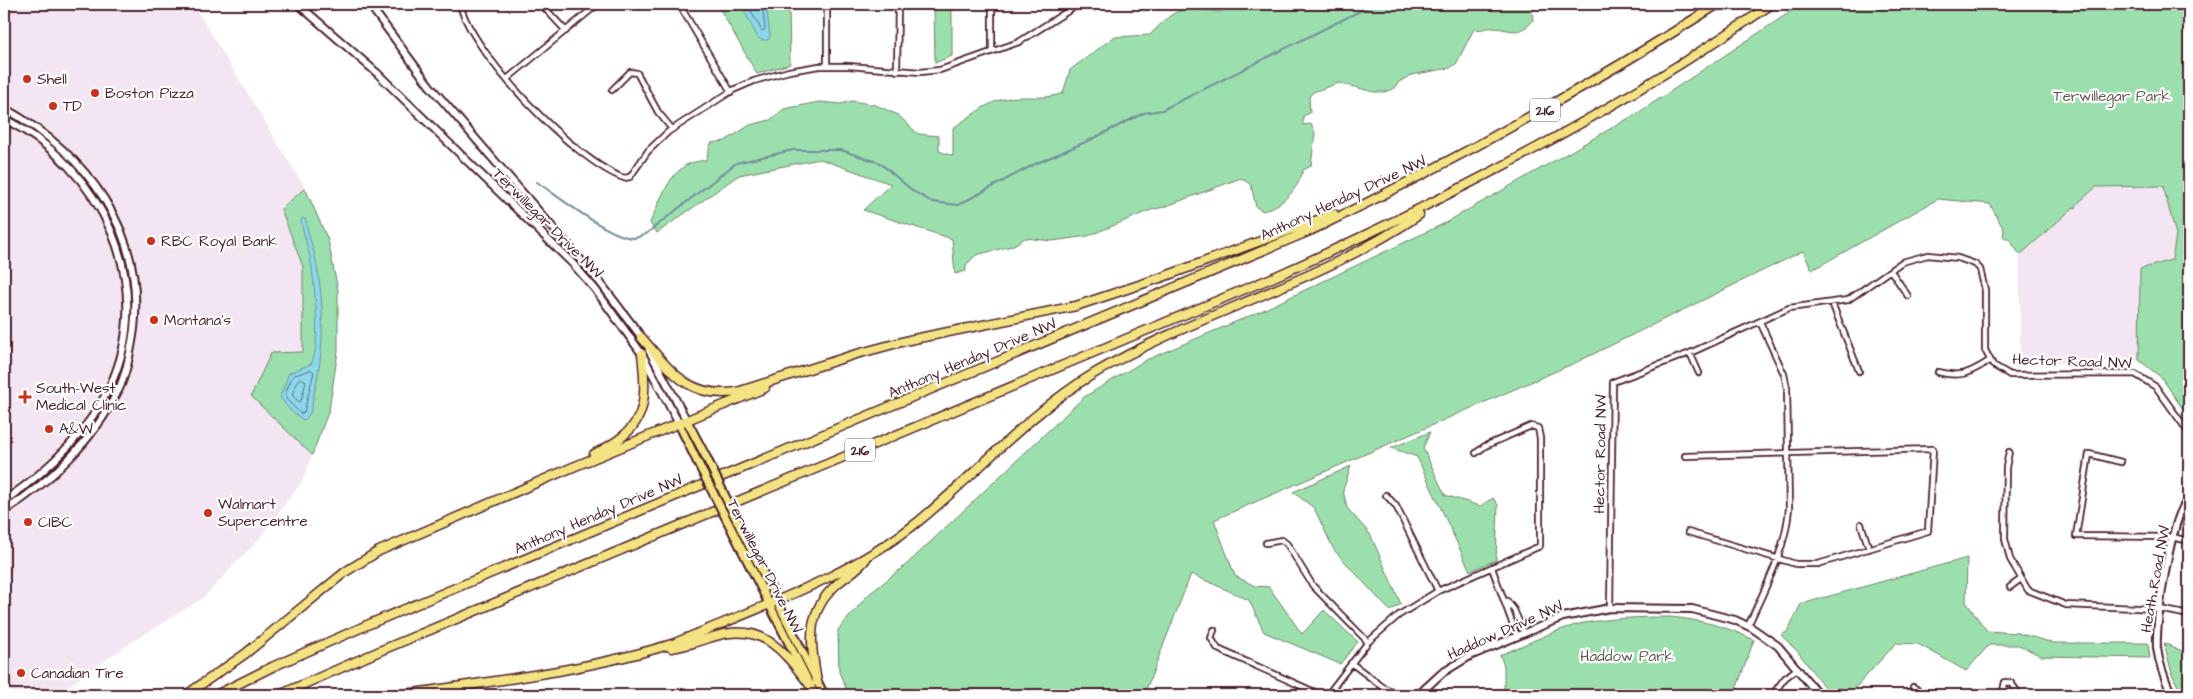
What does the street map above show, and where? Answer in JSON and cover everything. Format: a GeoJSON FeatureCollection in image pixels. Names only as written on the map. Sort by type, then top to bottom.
{"type":"FeatureCollection","features":[{"type":"Feature","properties":{"kind":"highway","name":"Anthony Henday Drive NW"},"geometry":{"type":"LineString","coordinates":[[216,695],[272,667],[374,622],[1206,276],[1312,230],[1436,170],[1551,107],[1718,4]]}},
{"type":"Feature","properties":{"kind":"highway","name":"216"},"geometry":{"type":"LineString","coordinates":[[279,695],[382,650],[1274,277],[1438,201],[1568,132],[1675,68],[1772,4]]}},
{"type":"Feature","properties":{"kind":"highway"},"geometry":{"type":"LineString","coordinates":[[647,652],[675,643],[776,600],[869,556],[918,521],[1041,410],[1094,373],[1131,352],[1311,272],[1390,234],[1438,201]]}},
{"type":"Feature","properties":{"kind":"highway"},"geometry":{"type":"LineString","coordinates":[[641,337],[673,374],[695,388],[707,393],[737,392],[853,355],[909,340],[1076,306],[1142,285],[1365,204]]}},
{"type":"Feature","properties":{"kind":"highway"},"geometry":{"type":"LineString","coordinates":[[573,467],[618,441],[639,418],[646,397],[642,354]]}},
{"type":"Feature","properties":{"kind":"highway"},"geometry":{"type":"LineString","coordinates":[[186,695],[245,654],[312,598],[361,562],[416,533],[816,367]]}},
{"type":"Feature","properties":{"kind":"highway"},"geometry":{"type":"LineString","coordinates":[[814,683],[811,642],[814,617],[822,599],[837,584],[861,567],[869,556]]}},
{"type":"Feature","properties":{"kind":"highway"},"geometry":{"type":"LineString","coordinates":[[400,695],[554,671],[686,646],[735,632],[764,637],[774,643],[814,683]]}},
{"type":"Feature","properties":{"kind":"main road","name":"Terwillegar Drive NW"},"geometry":{"type":"LineString","coordinates":[[683,422],[706,457],[776,600],[814,683],[815,695]]}},
{"type":"Feature","properties":{"kind":"main road","name":"Terwillegar Drive NW"},"geometry":{"type":"LineString","coordinates":[[683,422],[697,461],[768,603],[814,683],[824,695]]}},
{"type":"Feature","properties":{"kind":"street","name":"Terwillegar Drive NW"},"geometry":{"type":"LineString","coordinates":[[298,4],[365,61],[552,243],[595,289],[642,354],[683,422]]}},
{"type":"Feature","properties":{"kind":"street","name":"Terwillegar Drive NW"},"geometry":{"type":"LineString","coordinates":[[368,4],[452,114],[599,281],[641,337],[683,422]]}},
{"type":"Feature","properties":{"kind":"street"},"geometry":{"type":"LineString","coordinates":[[460,4],[463,18],[473,36],[507,80],[544,120],[597,163],[624,178],[630,177],[648,151],[672,130],[731,92],[754,81],[789,71],[827,66],[898,71],[940,70],[1024,40],[1079,4]]}},
{"type":"Feature","properties":{"kind":"street"},"geometry":{"type":"LineString","coordinates":[[541,4],[566,31]]}},
{"type":"Feature","properties":{"kind":"street"},"geometry":{"type":"LineString","coordinates":[[507,80],[598,4]]}},
{"type":"Feature","properties":{"kind":"street"},"geometry":{"type":"LineString","coordinates":[[679,4],[731,92]]}},
{"type":"Feature","properties":{"kind":"street"},"geometry":{"type":"LineString","coordinates":[[827,4],[827,66]]}},
{"type":"Feature","properties":{"kind":"street"},"geometry":{"type":"LineString","coordinates":[[898,4],[898,71]]}},
{"type":"Feature","properties":{"kind":"street"},"geometry":{"type":"LineString","coordinates":[[992,4],[992,51]]}},
{"type":"Feature","properties":{"kind":"street"},"geometry":{"type":"LineString","coordinates":[[612,90],[630,72],[637,72],[658,112],[672,130]]}},
{"type":"Feature","properties":{"kind":"street"},"geometry":{"type":"LineString","coordinates":[[4,108],[54,142],[89,177],[103,196],[124,237],[131,259],[135,294],[131,345],[122,379],[105,414],[74,453],[31,493],[4,511]]}},
{"type":"Feature","properties":{"kind":"street"},"geometry":{"type":"LineString","coordinates":[[4,119],[29,133],[47,147],[93,195],[105,214],[118,245],[126,291],[126,327],[122,351],[110,385],[99,407],[54,461],[25,487],[4,501]]}},
{"type":"Feature","properties":{"kind":"street","name":"Hector Road NW"},"geometry":{"type":"LineString","coordinates":[[1610,608],[1613,382],[1690,353],[1796,306],[1832,304],[1848,300],[1902,262],[1928,255],[1958,258],[1975,264],[1983,276],[1984,337],[1989,362],[2010,374],[2135,374],[2156,386],[2189,433]]}},
{"type":"Feature","properties":{"kind":"street"},"geometry":{"type":"LineString","coordinates":[[1891,271],[1908,296]]}},
{"type":"Feature","properties":{"kind":"street"},"geometry":{"type":"LineString","coordinates":[[1832,304],[1859,371]]}},
{"type":"Feature","properties":{"kind":"street"},"geometry":{"type":"LineString","coordinates":[[1748,626],[1778,559],[1787,527],[1787,388],[1784,374],[1760,322]]}},
{"type":"Feature","properties":{"kind":"street"},"geometry":{"type":"LineString","coordinates":[[1690,353],[1699,373]]}},
{"type":"Feature","properties":{"kind":"street"},"geometry":{"type":"LineString","coordinates":[[1938,372],[1955,376],[1967,374],[1989,362]]}},
{"type":"Feature","properties":{"kind":"street"},"geometry":{"type":"LineString","coordinates":[[1214,630],[1210,638],[1218,649],[1323,695],[1332,690],[1368,642],[1398,614],[1438,591],[1540,546],[1538,428],[1531,426],[1485,446],[1476,454]]}},
{"type":"Feature","properties":{"kind":"street"},"geometry":{"type":"LineString","coordinates":[[1685,456],[1933,449],[1928,531],[1818,564],[1796,564],[1688,532]]}},
{"type":"Feature","properties":{"kind":"street"},"geometry":{"type":"LineString","coordinates":[[2009,452],[2006,467],[2005,539],[2010,559],[2028,590],[2066,605],[2160,609],[2189,615]]}},
{"type":"Feature","properties":{"kind":"street"},"geometry":{"type":"LineString","coordinates":[[2121,462],[2089,454],[2076,536],[2172,537],[2189,541]]}},
{"type":"Feature","properties":{"kind":"street"},"geometry":{"type":"LineString","coordinates":[[1386,495],[1396,506],[1438,591]]}},
{"type":"Feature","properties":{"kind":"street","name":"Heath Road NW"},"geometry":{"type":"LineString","coordinates":[[2172,695],[2161,668],[2157,635],[2172,537],[2182,504],[2189,499]]}},
{"type":"Feature","properties":{"kind":"street"},"geometry":{"type":"LineString","coordinates":[[1861,524],[1869,549]]}},
{"type":"Feature","properties":{"kind":"street"},"geometry":{"type":"LineString","coordinates":[[1266,543],[1282,540],[1287,544],[1313,586],[1368,642]]}},
{"type":"Feature","properties":{"kind":"street"},"geometry":{"type":"LineString","coordinates":[[1492,568],[1506,600],[1508,614],[1521,634]]}},
{"type":"Feature","properties":{"kind":"street"},"geometry":{"type":"LineString","coordinates":[[2010,587],[2020,579]]}},
{"type":"Feature","properties":{"kind":"street","name":"Haddow Drive NW"},"geometry":{"type":"LineString","coordinates":[[1418,695],[1451,666],[1521,634],[1573,614],[1610,608],[1701,610],[1724,616],[1748,626],[1778,646],[1819,695]]}},
{"type":"Feature","properties":{"kind":"street"},"geometry":{"type":"LineString","coordinates":[[1351,663],[1383,687],[1399,695]]}},
{"type":"Feature","properties":{"kind":"street"},"geometry":{"type":"LineString","coordinates":[[1772,695],[1785,678],[1798,668]]}},
{"type":"Feature","properties":{"kind":"street"},"geometry":{"type":"LineString","coordinates":[[2020,694],[2011,683],[2005,682],[2002,695],[2054,695]]}},
{"type":"Feature","properties":{"kind":"street"},"geometry":{"type":"LineString","coordinates":[[1383,687],[1388,695]]}},
{"type":"Feature","properties":{"kind":"street"},"geometry":{"type":"LineString","coordinates":[[1913,687],[1926,695]]}},
{"type":"Feature","properties":{"kind":"shaded area"},"geometry":{"type":"Polygon","coordinates":[[[4,4],[193,4],[305,188],[328,240],[338,291],[338,351],[329,410],[303,480],[258,540],[203,598],[132,642],[55,695],[4,695],[4,4]]]}},
{"type":"Feature","properties":{"kind":"shaded area"},"geometry":{"type":"Polygon","coordinates":[[[2163,186],[2176,235],[2172,260],[2140,269],[2139,360],[2020,364],[2020,255],[2096,187],[2163,186]]]}},
{"type":"Feature","properties":{"kind":"green space"},"geometry":{"type":"Polygon","coordinates":[[[717,4],[789,4],[790,64],[757,74],[717,4]]]}},
{"type":"Feature","properties":{"kind":"green space"},"geometry":{"type":"Polygon","coordinates":[[[934,4],[952,4],[952,56],[935,63],[934,4]]]}},
{"type":"Feature","properties":{"kind":"green space"},"geometry":{"type":"Polygon","coordinates":[[[1233,4],[1531,4],[1533,21],[1518,31],[1490,28],[1474,29],[1456,64],[1450,68],[1411,75],[1399,82],[1393,89],[1384,92],[1374,92],[1339,83],[1313,92],[1309,97],[1310,113],[1303,116],[1303,125],[1311,124],[1315,133],[1311,166],[1303,170],[1301,177],[1289,196],[1277,205],[1263,211],[1256,207],[1251,185],[1241,178],[1164,207],[1151,210],[1088,236],[1052,241],[1025,238],[1012,246],[976,255],[966,265],[966,271],[955,274],[952,239],[863,210],[891,184],[820,159],[739,175],[657,233],[650,223],[664,191],[679,170],[693,162],[706,160],[711,143],[725,141],[750,125],[770,120],[784,109],[819,102],[841,104],[852,101],[876,105],[898,115],[918,134],[939,136],[939,151],[953,156],[953,128],[984,107],[997,101],[1012,98],[1049,97],[1063,93],[1070,70],[1114,37],[1150,35],[1167,18],[1181,10],[1197,9],[1220,12],[1233,4]]]}},
{"type":"Feature","properties":{"kind":"green space","name":"Terwillegar Park"},"geometry":{"type":"Polygon","coordinates":[[[1802,4],[2189,4],[2189,408],[2182,408],[2162,378],[2139,360],[2140,269],[2172,260],[2176,235],[2163,186],[2096,187],[2077,204],[2076,208],[2074,207],[2020,255],[2009,239],[2005,239],[2003,235],[2004,230],[1990,204],[1938,199],[1812,270],[1803,251],[1577,362],[1214,520],[1235,576],[1255,586],[1269,587],[1302,634],[1324,610],[1358,642],[1340,664],[1264,632],[1249,600],[1191,574],[1144,695],[849,695],[839,672],[838,630],[868,595],[907,564],[1084,397],[1146,360],[1261,311],[1445,223],[1638,113],[1802,4]]]}},
{"type":"Feature","properties":{"kind":"green space"},"geometry":{"type":"Polygon","coordinates":[[[305,188],[328,240],[338,291],[338,351],[329,410],[312,455],[251,396],[271,353],[303,352],[303,267],[281,209],[305,188]]]}},
{"type":"Feature","properties":{"kind":"green space"},"geometry":{"type":"Polygon","coordinates":[[[1430,432],[1423,448],[1445,495],[1480,506],[1493,498],[1498,505],[1496,560],[1470,571],[1417,457],[1391,448],[1430,432]]]}},
{"type":"Feature","properties":{"kind":"green space"},"geometry":{"type":"Polygon","coordinates":[[[1351,466],[1343,490],[1347,508],[1370,534],[1401,604],[1390,611],[1334,550],[1314,508],[1293,492],[1351,466]]]}},
{"type":"Feature","properties":{"kind":"green space"},"geometry":{"type":"Polygon","coordinates":[[[1967,558],[1966,602],[1987,631],[2017,633],[2054,643],[2148,643],[2150,658],[2041,656],[2019,645],[1989,645],[1966,671],[1918,644],[1896,643],[1858,685],[1844,695],[1830,695],[1798,652],[1781,635],[1787,632],[1801,604],[1967,558]]]}},
{"type":"Feature","properties":{"kind":"green space","name":"Haddow Park"},"geometry":{"type":"Polygon","coordinates":[[[1670,617],[1713,624],[1754,640],[1734,695],[1504,695],[1504,666],[1500,655],[1552,633],[1584,623],[1627,618],[1670,617]]]}},
{"type":"Feature","properties":{"kind":"green space"},"geometry":{"type":"Polygon","coordinates":[[[2164,643],[2189,654],[2189,695],[2182,695],[2172,674],[2164,643]]]}},
{"type":"Feature","properties":{"kind":"water"},"geometry":{"type":"Polygon","coordinates":[[[741,4],[766,4],[770,36],[768,40],[761,40],[757,36],[741,4]]]}},
{"type":"Feature","properties":{"kind":"water"},"geometry":{"type":"Polygon","coordinates":[[[303,218],[306,220],[315,257],[321,292],[322,345],[312,408],[308,417],[303,420],[289,409],[280,397],[289,373],[311,364],[316,343],[317,328],[313,280],[310,257],[301,220],[303,218]]]}},
{"type":"Feature","properties":{"kind":"waterway"},"geometry":{"type":"LineString","coordinates":[[537,182],[599,225],[625,237],[635,238],[646,234],[736,163],[793,150],[841,150],[880,163],[913,191],[932,202],[958,205],[1035,164],[1090,140],[1144,113],[1162,110],[1374,4]]}},
{"type":"Feature","properties":{"kind":"place","name":"Shell"},"geometry":{"type":"Point","coordinates":[27,79]}},
{"type":"Feature","properties":{"kind":"place","name":"Boston Pizza"},"geometry":{"type":"Point","coordinates":[95,93]}},
{"type":"Feature","properties":{"kind":"place","name":"TD"},"geometry":{"type":"Point","coordinates":[53,106]}},
{"type":"Feature","properties":{"kind":"place","name":"RBC Royal Bank"},"geometry":{"type":"Point","coordinates":[151,241]}},
{"type":"Feature","properties":{"kind":"place","name":"Montana's"},"geometry":{"type":"Point","coordinates":[154,320]}},
{"type":"Feature","properties":{"kind":"place","name":"South-West Medical Clinic"},"geometry":{"type":"Point","coordinates":[25,397]}},
{"type":"Feature","properties":{"kind":"place","name":"A&W"},"geometry":{"type":"Point","coordinates":[49,429]}},
{"type":"Feature","properties":{"kind":"place","name":"Walmart Supercentre"},"geometry":{"type":"Point","coordinates":[208,513]}},
{"type":"Feature","properties":{"kind":"place","name":"CIBC"},"geometry":{"type":"Point","coordinates":[28,522]}},
{"type":"Feature","properties":{"kind":"place","name":"Canadian Tire"},"geometry":{"type":"Point","coordinates":[21,673]}}]}
